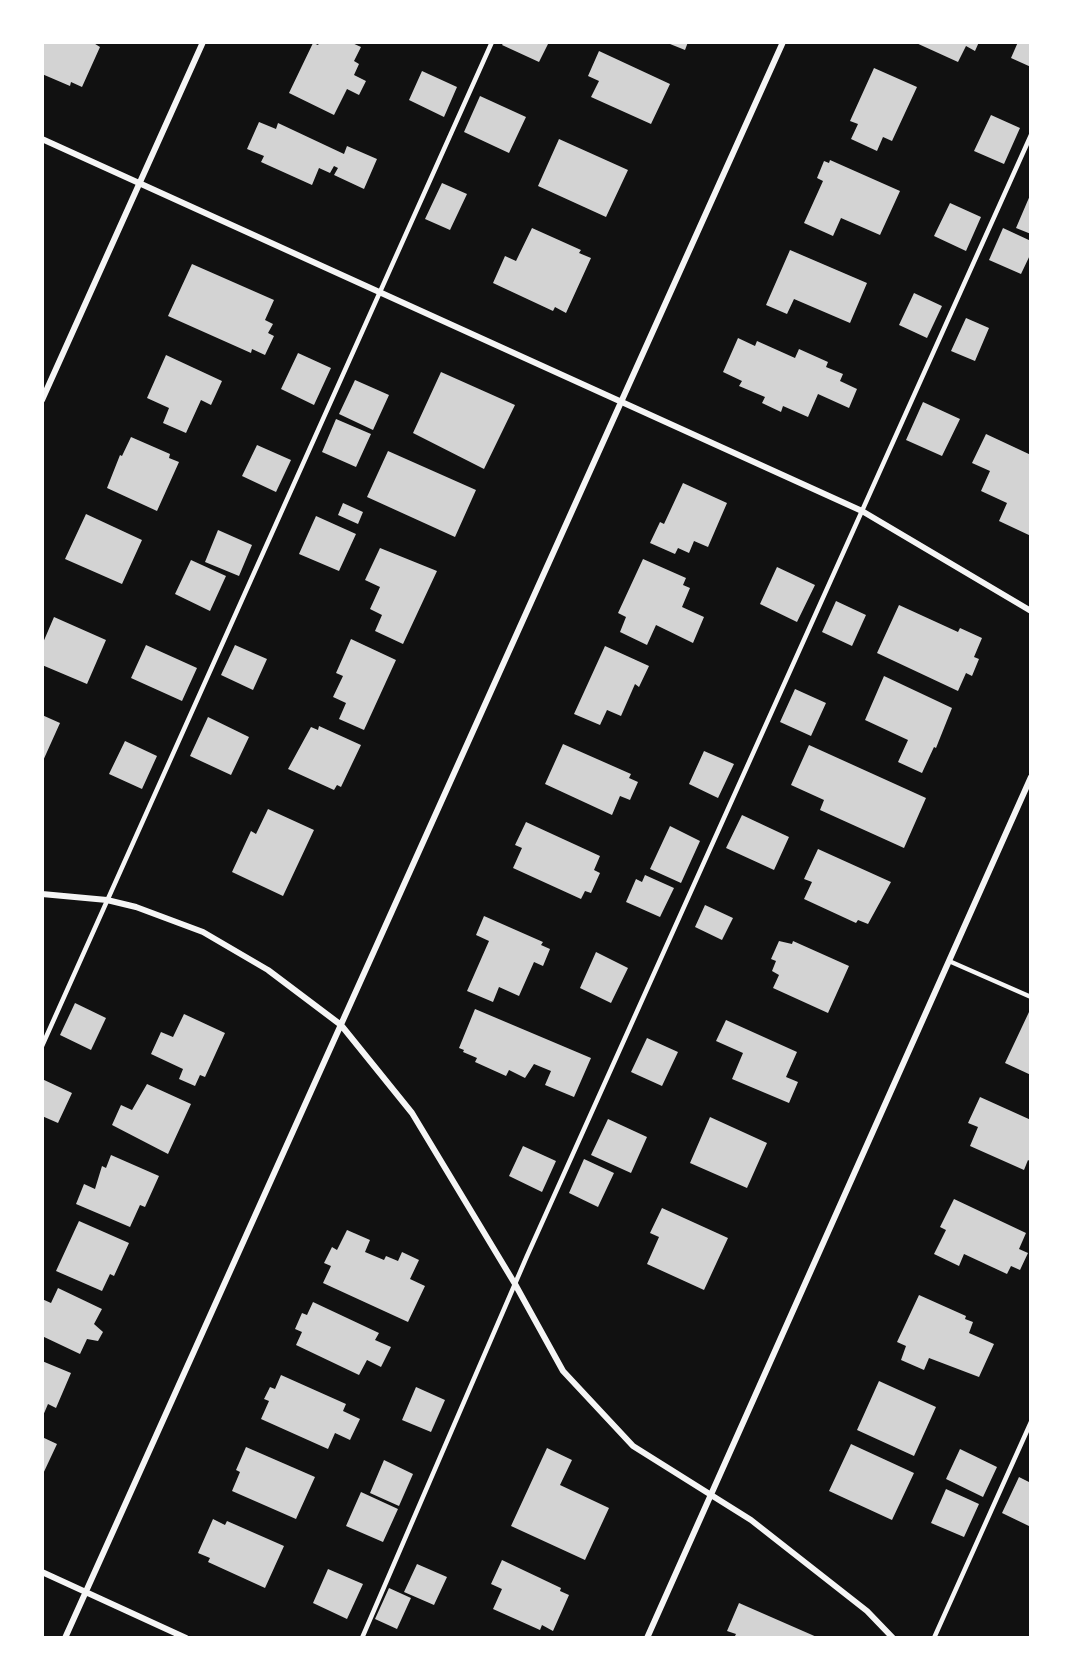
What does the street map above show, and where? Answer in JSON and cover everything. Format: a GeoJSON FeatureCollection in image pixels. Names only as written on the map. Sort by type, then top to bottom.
{"type":"FeatureCollection","features":[{"type":"Feature","properties":{"kind":"street"},"geometry":{"type":"LineString","coordinates":[[42,400],[203,42]]}},
{"type":"Feature","properties":{"kind":"street"},"geometry":{"type":"LineString","coordinates":[[65,1638],[783,42]]}},
{"type":"Feature","properties":{"kind":"street"},"geometry":{"type":"LineString","coordinates":[[42,139],[862,511],[1031,610]]}},
{"type":"Feature","properties":{"kind":"street"},"geometry":{"type":"LineString","coordinates":[[647,1638],[1031,777]]}},
{"type":"Feature","properties":{"kind":"street"},"geometry":{"type":"LineString","coordinates":[[42,894],[108,900],[136,907],[203,932],[268,970],[341,1025],[412,1113],[563,1371],[633,1446],[751,1520],[867,1611],[893,1638]]}},
{"type":"Feature","properties":{"kind":"street"},"geometry":{"type":"LineString","coordinates":[[42,1572],[186,1638]]}},
{"type":"Feature","properties":{"kind":"lane"},"geometry":{"type":"LineString","coordinates":[[42,1046],[492,42]]}},
{"type":"Feature","properties":{"kind":"lane"},"geometry":{"type":"LineString","coordinates":[[362,1638],[514,1284],[1031,135]]}},
{"type":"Feature","properties":{"kind":"lane"},"geometry":{"type":"LineString","coordinates":[[949,961],[1031,997]]}},
{"type":"Feature","properties":{"kind":"lane"},"geometry":{"type":"LineString","coordinates":[[934,1638],[1031,1422]]}},
{"type":"Feature","properties":{"kind":"building"},"geometry":{"type":"Polygon","coordinates":[[[42,42],[92,42],[100,47],[82,87],[71,82],[70,86],[42,74],[42,42]]]}},
{"type":"Feature","properties":{"kind":"building"},"geometry":{"type":"Polygon","coordinates":[[[320,42],[350,42],[361,47],[354,61],[359,64],[354,75],[366,81],[359,95],[347,89],[334,115],[289,93],[313,43],[318,45],[320,42]]]}},
{"type":"Feature","properties":{"kind":"building"},"geometry":{"type":"Polygon","coordinates":[[[504,42],[549,42],[539,62],[502,45],[504,42]]]}},
{"type":"Feature","properties":{"kind":"building"},"geometry":{"type":"Polygon","coordinates":[[[665,42],[688,42],[685,50],[665,42]]]}},
{"type":"Feature","properties":{"kind":"building"},"geometry":{"type":"Polygon","coordinates":[[[914,42],[979,42],[975,51],[966,46],[958,62],[914,42]]]}},
{"type":"Feature","properties":{"kind":"building"},"geometry":{"type":"Polygon","coordinates":[[[1018,42],[1031,42],[1031,67],[1011,58],[1018,42]]]}},
{"type":"Feature","properties":{"kind":"building"},"geometry":{"type":"Polygon","coordinates":[[[599,51],[670,84],[651,124],[591,97],[599,81],[588,76],[599,51]]]}},
{"type":"Feature","properties":{"kind":"building"},"geometry":{"type":"Polygon","coordinates":[[[874,68],[917,87],[892,141],[883,137],[877,151],[851,139],[858,124],[850,121],[874,68]]]}},
{"type":"Feature","properties":{"kind":"building"},"geometry":{"type":"Polygon","coordinates":[[[422,71],[457,87],[444,117],[409,100],[422,71]]]}},
{"type":"Feature","properties":{"kind":"building"},"geometry":{"type":"Polygon","coordinates":[[[480,96],[526,117],[509,153],[464,132],[480,96]]]}},
{"type":"Feature","properties":{"kind":"building"},"geometry":{"type":"Polygon","coordinates":[[[991,115],[1020,128],[1004,164],[974,151],[991,115]]]}},
{"type":"Feature","properties":{"kind":"building"},"geometry":{"type":"Polygon","coordinates":[[[259,122],[276,129],[278,123],[344,154],[347,146],[377,159],[364,189],[334,175],[338,168],[334,166],[330,173],[319,168],[312,185],[261,162],[264,156],[247,149],[259,122]]]}},
{"type":"Feature","properties":{"kind":"building"},"geometry":{"type":"Polygon","coordinates":[[[559,139],[628,170],[606,217],[538,186],[559,139]]]}},
{"type":"Feature","properties":{"kind":"building"},"geometry":{"type":"Polygon","coordinates":[[[830,160],[900,191],[880,235],[841,218],[833,236],[804,223],[823,181],[817,178],[824,161],[829,163],[830,160]]]}},
{"type":"Feature","properties":{"kind":"building"},"geometry":{"type":"Polygon","coordinates":[[[442,183],[467,194],[450,230],[425,219],[442,183]]]}},
{"type":"Feature","properties":{"kind":"building"},"geometry":{"type":"Polygon","coordinates":[[[1031,193],[1031,234],[1016,228],[1031,193]]]}},
{"type":"Feature","properties":{"kind":"building"},"geometry":{"type":"Polygon","coordinates":[[[950,203],[981,217],[966,251],[934,236],[950,203]]]}},
{"type":"Feature","properties":{"kind":"building"},"geometry":{"type":"Polygon","coordinates":[[[532,228],[581,250],[579,253],[591,258],[566,313],[555,307],[553,311],[493,283],[505,256],[516,261],[532,228]]]}},
{"type":"Feature","properties":{"kind":"building"},"geometry":{"type":"Polygon","coordinates":[[[1003,228],[1031,241],[1031,253],[1021,274],[989,260],[1003,228]]]}},
{"type":"Feature","properties":{"kind":"building"},"geometry":{"type":"Polygon","coordinates":[[[790,250],[867,283],[850,323],[794,299],[787,314],[766,305],[790,250]]]}},
{"type":"Feature","properties":{"kind":"building"},"geometry":{"type":"Polygon","coordinates":[[[192,264],[274,300],[265,320],[273,324],[268,333],[274,336],[265,355],[252,349],[251,353],[168,316],[192,264]]]}},
{"type":"Feature","properties":{"kind":"building"},"geometry":{"type":"Polygon","coordinates":[[[914,293],[942,306],[927,338],[899,325],[914,293]]]}},
{"type":"Feature","properties":{"kind":"building"},"geometry":{"type":"Polygon","coordinates":[[[966,318],[989,328],[975,361],[951,351],[966,318]]]}},
{"type":"Feature","properties":{"kind":"building"},"geometry":{"type":"Polygon","coordinates":[[[738,338],[755,346],[757,341],[795,358],[799,349],[828,362],[826,367],[843,374],[840,381],[857,389],[849,408],[818,394],[808,417],[783,406],[781,412],[762,403],[765,397],[739,386],[742,381],[723,372],[738,338]]]}},
{"type":"Feature","properties":{"kind":"building"},"geometry":{"type":"Polygon","coordinates":[[[298,353],[331,368],[314,405],[281,389],[298,353]]]}},
{"type":"Feature","properties":{"kind":"building"},"geometry":{"type":"Polygon","coordinates":[[[166,355],[222,381],[211,405],[201,400],[186,433],[163,423],[169,408],[147,398],[166,355]]]}},
{"type":"Feature","properties":{"kind":"building"},"geometry":{"type":"Polygon","coordinates":[[[441,372],[515,405],[484,469],[413,433],[441,372]]]}},
{"type":"Feature","properties":{"kind":"building"},"geometry":{"type":"Polygon","coordinates":[[[355,380],[389,395],[373,430],[339,414],[355,380]]]}},
{"type":"Feature","properties":{"kind":"building"},"geometry":{"type":"Polygon","coordinates":[[[923,402],[960,419],[942,456],[906,440],[923,402]]]}},
{"type":"Feature","properties":{"kind":"building"},"geometry":{"type":"Polygon","coordinates":[[[336,419],[371,434],[356,467],[322,452],[336,419]]]}},
{"type":"Feature","properties":{"kind":"building"},"geometry":{"type":"Polygon","coordinates":[[[986,434],[1031,455],[1031,536],[999,521],[1007,503],[981,491],[990,471],[972,463],[986,434]]]}},
{"type":"Feature","properties":{"kind":"building"},"geometry":{"type":"Polygon","coordinates":[[[131,437],[170,454],[169,458],[179,462],[157,511],[107,488],[120,455],[122,456],[131,437]]]}},
{"type":"Feature","properties":{"kind":"building"},"geometry":{"type":"Polygon","coordinates":[[[257,445],[291,460],[276,492],[242,476],[257,445]]]}},
{"type":"Feature","properties":{"kind":"building"},"geometry":{"type":"Polygon","coordinates":[[[388,451],[476,490],[455,537],[367,497],[388,451]]]}},
{"type":"Feature","properties":{"kind":"building"},"geometry":{"type":"Polygon","coordinates":[[[683,483],[727,503],[708,547],[694,541],[689,553],[678,548],[675,554],[650,543],[660,522],[664,524],[683,483]]]}},
{"type":"Feature","properties":{"kind":"building"},"geometry":{"type":"Polygon","coordinates":[[[343,503],[363,512],[358,524],[338,515],[343,503]]]}},
{"type":"Feature","properties":{"kind":"building"},"geometry":{"type":"Polygon","coordinates":[[[86,514],[142,540],[122,584],[65,559],[86,514]]]}},
{"type":"Feature","properties":{"kind":"building"},"geometry":{"type":"Polygon","coordinates":[[[316,516],[356,534],[339,571],[299,554],[316,516]]]}},
{"type":"Feature","properties":{"kind":"building"},"geometry":{"type":"Polygon","coordinates":[[[218,530],[252,545],[239,576],[205,562],[218,530]]]}},
{"type":"Feature","properties":{"kind":"building"},"geometry":{"type":"Polygon","coordinates":[[[380,548],[437,571],[403,644],[375,631],[382,615],[370,609],[380,587],[365,580],[380,548]]]}},
{"type":"Feature","properties":{"kind":"building"},"geometry":{"type":"Polygon","coordinates":[[[643,559],[686,578],[683,585],[690,588],[682,607],[704,617],[693,643],[656,625],[647,645],[620,632],[626,617],[618,613],[643,559]]]}},
{"type":"Feature","properties":{"kind":"building"},"geometry":{"type":"Polygon","coordinates":[[[191,560],[226,576],[210,611],[175,594],[191,560]]]}},
{"type":"Feature","properties":{"kind":"building"},"geometry":{"type":"Polygon","coordinates":[[[777,567],[815,585],[797,622],[760,604],[777,567]]]}},
{"type":"Feature","properties":{"kind":"building"},"geometry":{"type":"Polygon","coordinates":[[[836,601],[866,615],[852,646],[822,632],[836,601]]]}},
{"type":"Feature","properties":{"kind":"building"},"geometry":{"type":"Polygon","coordinates":[[[899,605],[958,632],[960,628],[982,638],[974,657],[979,659],[972,676],[966,673],[958,691],[877,653],[899,605]]]}},
{"type":"Feature","properties":{"kind":"building"},"geometry":{"type":"Polygon","coordinates":[[[54,617],[106,640],[87,684],[42,665],[42,645],[54,617]]]}},
{"type":"Feature","properties":{"kind":"building"},"geometry":{"type":"Polygon","coordinates":[[[351,639],[396,660],[364,730],[339,719],[346,703],[333,697],[343,676],[336,673],[351,639]]]}},
{"type":"Feature","properties":{"kind":"building"},"geometry":{"type":"Polygon","coordinates":[[[146,645],[197,668],[182,701],[131,678],[146,645]]]}},
{"type":"Feature","properties":{"kind":"building"},"geometry":{"type":"Polygon","coordinates":[[[235,645],[267,659],[253,690],[221,675],[235,645]]]}},
{"type":"Feature","properties":{"kind":"building"},"geometry":{"type":"Polygon","coordinates":[[[605,646],[649,666],[639,687],[635,684],[621,716],[607,710],[600,725],[574,714],[605,646]]]}},
{"type":"Feature","properties":{"kind":"building"},"geometry":{"type":"Polygon","coordinates":[[[884,676],[952,708],[936,748],[934,747],[922,773],[898,762],[908,740],[865,720],[884,676]]]}},
{"type":"Feature","properties":{"kind":"building"},"geometry":{"type":"Polygon","coordinates":[[[795,689],[826,703],[811,736],[780,722],[795,689]]]}},
{"type":"Feature","properties":{"kind":"building"},"geometry":{"type":"Polygon","coordinates":[[[42,715],[60,723],[42,763],[42,715]]]}},
{"type":"Feature","properties":{"kind":"building"},"geometry":{"type":"Polygon","coordinates":[[[208,717],[249,737],[231,775],[190,756],[208,717]]]}},
{"type":"Feature","properties":{"kind":"building"},"geometry":{"type":"Polygon","coordinates":[[[319,726],[361,745],[341,787],[337,785],[334,790],[288,769],[311,727],[318,730],[319,726]]]}},
{"type":"Feature","properties":{"kind":"building"},"geometry":{"type":"Polygon","coordinates":[[[125,741],[157,756],[142,789],[109,774],[125,741]]]}},
{"type":"Feature","properties":{"kind":"building"},"geometry":{"type":"Polygon","coordinates":[[[563,744],[631,774],[629,778],[638,782],[630,800],[620,796],[612,815],[545,784],[563,744]]]}},
{"type":"Feature","properties":{"kind":"building"},"geometry":{"type":"Polygon","coordinates":[[[809,745],[926,798],[904,848],[820,810],[824,800],[791,785],[809,745]]]}},
{"type":"Feature","properties":{"kind":"building"},"geometry":{"type":"Polygon","coordinates":[[[704,751],[734,764],[718,798],[689,784],[704,751]]]}},
{"type":"Feature","properties":{"kind":"building"},"geometry":{"type":"Polygon","coordinates":[[[268,809],[314,830],[283,896],[232,872],[251,831],[256,834],[268,809]]]}},
{"type":"Feature","properties":{"kind":"building"},"geometry":{"type":"Polygon","coordinates":[[[742,815],[789,837],[774,870],[726,848],[742,815]]]}},
{"type":"Feature","properties":{"kind":"building"},"geometry":{"type":"Polygon","coordinates":[[[526,822],[600,856],[594,870],[600,873],[591,893],[585,891],[581,899],[513,868],[522,848],[515,845],[526,822]]]}},
{"type":"Feature","properties":{"kind":"building"},"geometry":{"type":"Polygon","coordinates":[[[670,826],[700,841],[681,883],[650,869],[670,826]]]}},
{"type":"Feature","properties":{"kind":"building"},"geometry":{"type":"Polygon","coordinates":[[[818,849],[891,882],[868,924],[858,920],[856,923],[804,899],[812,882],[804,879],[818,849]]]}},
{"type":"Feature","properties":{"kind":"building"},"geometry":{"type":"Polygon","coordinates":[[[645,875],[674,888],[660,917],[626,902],[636,879],[642,882],[645,875]]]}},
{"type":"Feature","properties":{"kind":"building"},"geometry":{"type":"Polygon","coordinates":[[[705,905],[733,918],[722,940],[695,927],[705,905]]]}},
{"type":"Feature","properties":{"kind":"building"},"geometry":{"type":"Polygon","coordinates":[[[484,916],[543,942],[541,945],[550,949],[543,966],[534,962],[519,996],[499,987],[493,1002],[467,991],[489,941],[476,935],[484,916]]]}},
{"type":"Feature","properties":{"kind":"building"},"geometry":{"type":"Polygon","coordinates":[[[779,941],[792,944],[793,941],[849,966],[828,1013],[773,988],[779,975],[772,971],[776,961],[771,959],[779,941]]]}},
{"type":"Feature","properties":{"kind":"building"},"geometry":{"type":"Polygon","coordinates":[[[596,952],[628,968],[611,1003],[580,988],[596,952]]]}},
{"type":"Feature","properties":{"kind":"building"},"geometry":{"type":"Polygon","coordinates":[[[75,1003],[106,1018],[91,1050],[60,1035],[75,1003]]]}},
{"type":"Feature","properties":{"kind":"building"},"geometry":{"type":"Polygon","coordinates":[[[475,1009],[591,1058],[574,1097],[545,1085],[551,1071],[534,1064],[525,1078],[509,1070],[506,1076],[475,1062],[477,1058],[463,1052],[464,1050],[459,1048],[475,1009]]]}},
{"type":"Feature","properties":{"kind":"building"},"geometry":{"type":"Polygon","coordinates":[[[1029,1012],[1031,1013],[1031,1075],[1005,1063],[1029,1012]]]}},
{"type":"Feature","properties":{"kind":"building"},"geometry":{"type":"Polygon","coordinates":[[[184,1014],[225,1033],[205,1077],[200,1075],[195,1086],[179,1079],[183,1069],[151,1054],[161,1032],[173,1037],[184,1014]]]}},
{"type":"Feature","properties":{"kind":"building"},"geometry":{"type":"Polygon","coordinates":[[[726,1020],[797,1052],[786,1077],[798,1082],[789,1103],[732,1079],[743,1053],[716,1041],[726,1020]]]}},
{"type":"Feature","properties":{"kind":"building"},"geometry":{"type":"Polygon","coordinates":[[[647,1038],[678,1052],[662,1086],[631,1072],[647,1038]]]}},
{"type":"Feature","properties":{"kind":"building"},"geometry":{"type":"Polygon","coordinates":[[[42,1079],[72,1093],[58,1123],[42,1116],[42,1079]]]}},
{"type":"Feature","properties":{"kind":"building"},"geometry":{"type":"Polygon","coordinates":[[[147,1084],[191,1104],[168,1154],[112,1125],[121,1105],[132,1110],[147,1084]]]}},
{"type":"Feature","properties":{"kind":"building"},"geometry":{"type":"Polygon","coordinates":[[[980,1097],[1031,1120],[1031,1162],[1028,1160],[1024,1170],[970,1146],[978,1127],[968,1123],[980,1097]]]}},
{"type":"Feature","properties":{"kind":"building"},"geometry":{"type":"Polygon","coordinates":[[[710,1117],[767,1143],[747,1188],[690,1163],[710,1117]]]}},
{"type":"Feature","properties":{"kind":"building"},"geometry":{"type":"Polygon","coordinates":[[[608,1119],[647,1137],[631,1173],[591,1155],[608,1119]]]}},
{"type":"Feature","properties":{"kind":"building"},"geometry":{"type":"Polygon","coordinates":[[[523,1146],[556,1161],[542,1192],[509,1176],[523,1146]]]}},
{"type":"Feature","properties":{"kind":"building"},"geometry":{"type":"Polygon","coordinates":[[[111,1155],[159,1176],[145,1207],[140,1205],[130,1227],[76,1204],[84,1184],[95,1189],[102,1166],[106,1168],[111,1155]]]}},
{"type":"Feature","properties":{"kind":"building"},"geometry":{"type":"Polygon","coordinates":[[[584,1159],[614,1173],[598,1207],[569,1193],[584,1159]]]}},
{"type":"Feature","properties":{"kind":"building"},"geometry":{"type":"Polygon","coordinates":[[[954,1199],[1026,1233],[1019,1249],[1028,1253],[1020,1270],[1011,1266],[1007,1274],[964,1254],[959,1266],[934,1254],[946,1230],[940,1227],[954,1199]]]}},
{"type":"Feature","properties":{"kind":"building"},"geometry":{"type":"Polygon","coordinates":[[[662,1208],[728,1238],[704,1290],[647,1264],[659,1237],[650,1233],[662,1208]]]}},
{"type":"Feature","properties":{"kind":"building"},"geometry":{"type":"Polygon","coordinates":[[[79,1221],[129,1243],[114,1276],[110,1274],[102,1291],[56,1271],[79,1221]]]}},
{"type":"Feature","properties":{"kind":"building"},"geometry":{"type":"Polygon","coordinates":[[[347,1230],[370,1240],[365,1252],[384,1260],[386,1256],[398,1261],[402,1252],[419,1260],[410,1279],[425,1286],[408,1322],[323,1283],[331,1266],[324,1263],[332,1247],[337,1250],[347,1230]]]}},
{"type":"Feature","properties":{"kind":"building"},"geometry":{"type":"Polygon","coordinates":[[[58,1288],[102,1309],[94,1324],[103,1332],[98,1341],[87,1339],[80,1354],[42,1336],[42,1299],[51,1303],[58,1288]]]}},
{"type":"Feature","properties":{"kind":"building"},"geometry":{"type":"Polygon","coordinates":[[[919,1295],[966,1316],[965,1319],[973,1322],[969,1333],[994,1344],[979,1377],[929,1358],[924,1370],[901,1360],[906,1346],[897,1342],[919,1295]]]}},
{"type":"Feature","properties":{"kind":"building"},"geometry":{"type":"Polygon","coordinates":[[[313,1302],[379,1333],[375,1340],[391,1347],[381,1367],[367,1360],[359,1375],[296,1345],[302,1332],[295,1329],[302,1313],[307,1315],[313,1302]]]}},
{"type":"Feature","properties":{"kind":"building"},"geometry":{"type":"Polygon","coordinates":[[[42,1361],[71,1373],[56,1408],[48,1404],[42,1418],[42,1361]]]}},
{"type":"Feature","properties":{"kind":"building"},"geometry":{"type":"Polygon","coordinates":[[[281,1375],[346,1404],[343,1411],[360,1419],[350,1440],[335,1433],[328,1449],[261,1419],[269,1401],[264,1399],[270,1387],[275,1389],[281,1375]]]}},
{"type":"Feature","properties":{"kind":"building"},"geometry":{"type":"Polygon","coordinates":[[[879,1381],[936,1407],[914,1456],[857,1430],[879,1381]]]}},
{"type":"Feature","properties":{"kind":"building"},"geometry":{"type":"Polygon","coordinates":[[[416,1387],[445,1400],[431,1432],[402,1420],[416,1387]]]}},
{"type":"Feature","properties":{"kind":"building"},"geometry":{"type":"Polygon","coordinates":[[[42,1437],[57,1444],[42,1476],[42,1437]]]}},
{"type":"Feature","properties":{"kind":"building"},"geometry":{"type":"Polygon","coordinates":[[[851,1444],[914,1473],[892,1520],[829,1491],[851,1444]]]}},
{"type":"Feature","properties":{"kind":"building"},"geometry":{"type":"Polygon","coordinates":[[[246,1447],[315,1477],[296,1519],[232,1491],[240,1472],[236,1470],[246,1447]]]}},
{"type":"Feature","properties":{"kind":"building"},"geometry":{"type":"Polygon","coordinates":[[[547,1448],[572,1460],[560,1485],[609,1508],[585,1560],[511,1526],[547,1448]]]}},
{"type":"Feature","properties":{"kind":"building"},"geometry":{"type":"Polygon","coordinates":[[[960,1449],[997,1467],[983,1497],[946,1479],[960,1449]]]}},
{"type":"Feature","properties":{"kind":"building"},"geometry":{"type":"Polygon","coordinates":[[[384,1460],[413,1474],[399,1506],[370,1493],[384,1460]]]}},
{"type":"Feature","properties":{"kind":"building"},"geometry":{"type":"Polygon","coordinates":[[[1019,1477],[1031,1483],[1031,1527],[1002,1513],[1019,1477]]]}},
{"type":"Feature","properties":{"kind":"building"},"geometry":{"type":"Polygon","coordinates":[[[946,1489],[979,1504],[964,1537],[931,1523],[946,1489]]]}},
{"type":"Feature","properties":{"kind":"building"},"geometry":{"type":"Polygon","coordinates":[[[361,1492],[398,1509],[383,1542],[346,1526],[361,1492]]]}},
{"type":"Feature","properties":{"kind":"building"},"geometry":{"type":"Polygon","coordinates":[[[213,1519],[225,1525],[227,1521],[284,1546],[265,1588],[208,1562],[210,1558],[198,1553],[213,1519]]]}},
{"type":"Feature","properties":{"kind":"building"},"geometry":{"type":"Polygon","coordinates":[[[502,1560],[561,1588],[560,1591],[569,1595],[553,1631],[542,1625],[540,1630],[493,1609],[502,1589],[491,1584],[502,1560]]]}},
{"type":"Feature","properties":{"kind":"building"},"geometry":{"type":"Polygon","coordinates":[[[417,1564],[447,1577],[434,1605],[404,1592],[417,1564]]]}},
{"type":"Feature","properties":{"kind":"building"},"geometry":{"type":"Polygon","coordinates":[[[328,1569],[363,1584],[347,1619],[313,1603],[328,1569]]]}},
{"type":"Feature","properties":{"kind":"building"},"geometry":{"type":"Polygon","coordinates":[[[389,1588],[411,1598],[397,1629],[375,1619],[389,1588]]]}},
{"type":"Feature","properties":{"kind":"building"},"geometry":{"type":"Polygon","coordinates":[[[739,1603],[819,1638],[734,1638],[736,1634],[727,1631],[739,1603]]]}}]}
